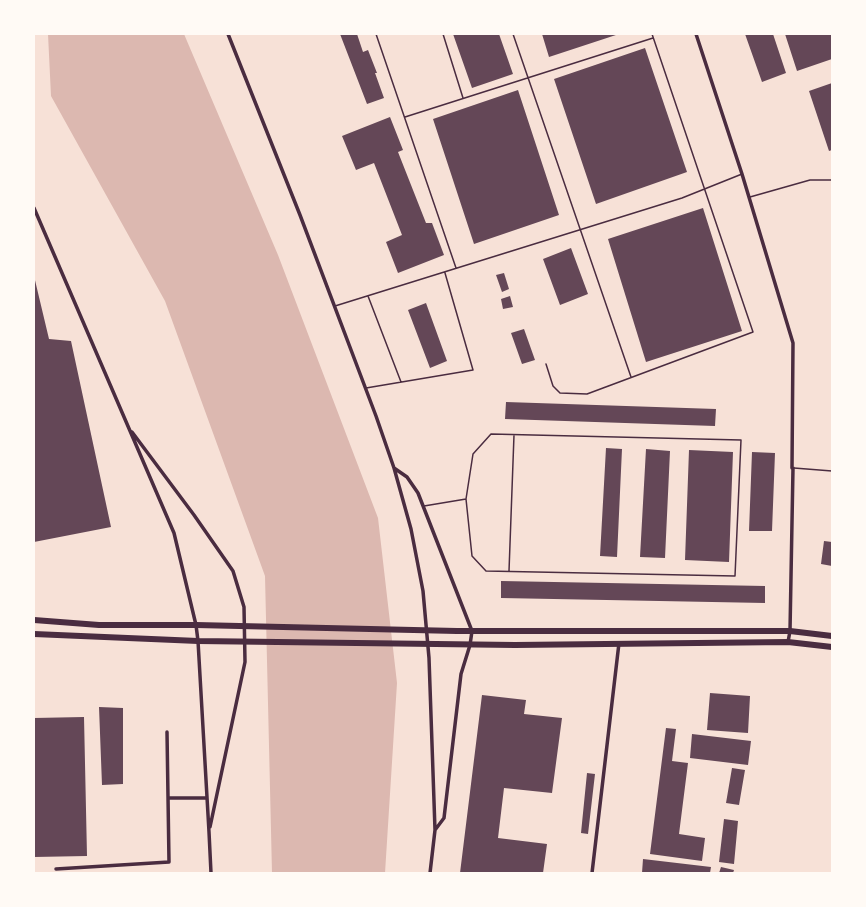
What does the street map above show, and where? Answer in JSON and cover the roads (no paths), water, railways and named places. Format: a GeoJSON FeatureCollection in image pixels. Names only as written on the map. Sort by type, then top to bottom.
{"type":"FeatureCollection","features":[{"type":"Feature","properties":{"kind":"highway"},"geometry":{"type":"LineString","coordinates":[[34,620],[99,626],[217,625],[457,631],[790,631],[832,636]]}},
{"type":"Feature","properties":{"kind":"highway"},"geometry":{"type":"LineString","coordinates":[[34,634],[198,641],[470,645],[788,642],[832,647]]}},
{"type":"Feature","properties":{"kind":"street"},"geometry":{"type":"LineString","coordinates":[[228,34],[300,215],[366,388],[394,468],[411,529],[423,591],[429,658],[435,830],[430,873]]}},
{"type":"Feature","properties":{"kind":"street"},"geometry":{"type":"LineString","coordinates":[[696,34],[742,174],[793,343],[793,468],[790,631],[788,642]]}},
{"type":"Feature","properties":{"kind":"street"},"geometry":{"type":"LineString","coordinates":[[34,208],[174,533],[196,625],[198,641],[211,873]]}},
{"type":"Feature","properties":{"kind":"street"},"geometry":{"type":"LineString","coordinates":[[128,427],[194,515],[233,571],[244,607],[245,662],[209,832]]}},
{"type":"Feature","properties":{"kind":"street"},"geometry":{"type":"LineString","coordinates":[[394,468],[407,477],[418,493],[472,631],[470,645],[461,674],[444,818],[435,830]]}},
{"type":"Feature","properties":{"kind":"street"},"geometry":{"type":"LineString","coordinates":[[592,873],[619,644]]}},
{"type":"Feature","properties":{"kind":"street"},"geometry":{"type":"LineString","coordinates":[[56,870],[169,862],[167,732]]}},
{"type":"Feature","properties":{"kind":"street"},"geometry":{"type":"LineString","coordinates":[[168,798],[207,798]]}},
{"type":"Feature","properties":{"kind":"lane"},"geometry":{"type":"LineString","coordinates":[[376,34],[456,268]]}},
{"type":"Feature","properties":{"kind":"lane"},"geometry":{"type":"LineString","coordinates":[[443,34],[464,98]]}},
{"type":"Feature","properties":{"kind":"lane"},"geometry":{"type":"LineString","coordinates":[[513,34],[631,377]]}},
{"type":"Feature","properties":{"kind":"lane"},"geometry":{"type":"LineString","coordinates":[[546,364],[553,386],[560,393],[587,394],[753,332],[652,34]]}},
{"type":"Feature","properties":{"kind":"lane"},"geometry":{"type":"LineString","coordinates":[[405,117],[653,38]]}},
{"type":"Feature","properties":{"kind":"lane"},"geometry":{"type":"LineString","coordinates":[[335,306],[682,198],[742,174]]}},
{"type":"Feature","properties":{"kind":"lane"},"geometry":{"type":"LineString","coordinates":[[749,197],[810,180],[832,180]]}},
{"type":"Feature","properties":{"kind":"lane"},"geometry":{"type":"LineString","coordinates":[[366,388],[473,370],[445,272]]}},
{"type":"Feature","properties":{"kind":"lane"},"geometry":{"type":"LineString","coordinates":[[368,296],[401,382]]}},
{"type":"Feature","properties":{"kind":"lane"},"geometry":{"type":"LineString","coordinates":[[491,434],[742,440],[735,576],[486,571],[472,556],[466,500],[473,454],[491,434]]}},
{"type":"Feature","properties":{"kind":"lane"},"geometry":{"type":"LineString","coordinates":[[509,571],[514,434]]}},
{"type":"Feature","properties":{"kind":"lane"},"geometry":{"type":"LineString","coordinates":[[793,468],[832,471]]}},
{"type":"Feature","properties":{"kind":"lane"},"geometry":{"type":"LineString","coordinates":[[423,506],[466,500]]}}]}
